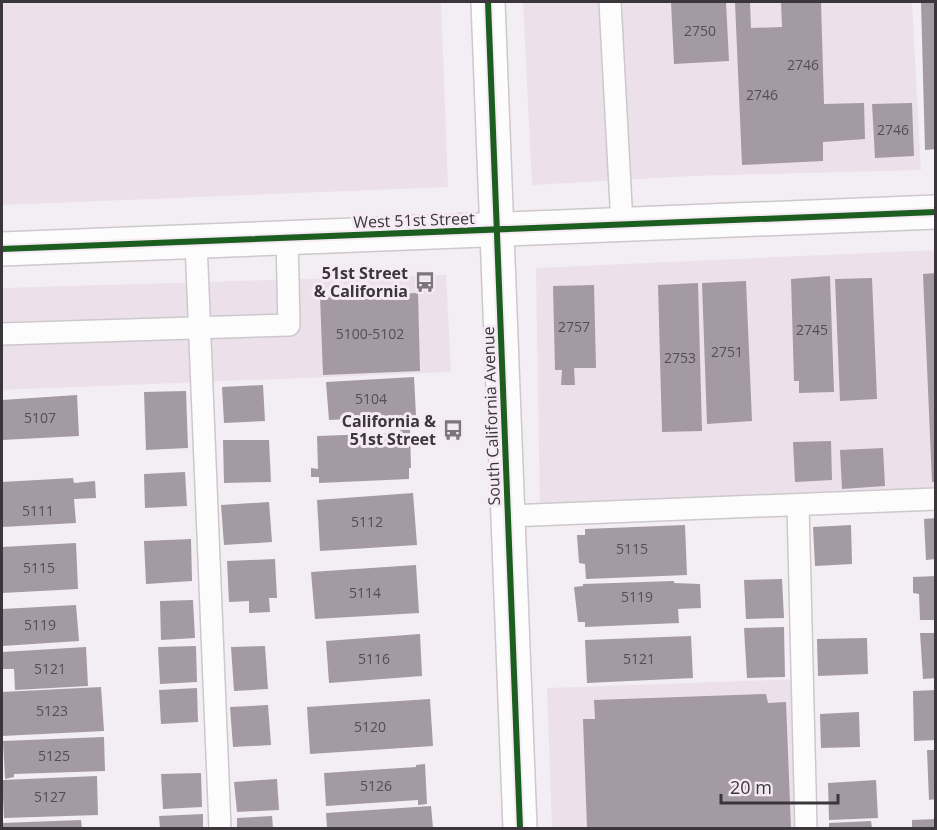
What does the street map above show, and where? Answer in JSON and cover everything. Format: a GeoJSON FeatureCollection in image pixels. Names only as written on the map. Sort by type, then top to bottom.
{"type":"FeatureCollection","features":[{"type":"Feature","properties":{"kind":"street","name":"South California Avenue"},"geometry":{"type":"LineString","coordinates":[[488,2],[520,828]]}},
{"type":"Feature","properties":{"kind":"street","name":"West 51st Street"},"geometry":{"type":"LineString","coordinates":[[2,249],[936,212]]}},
{"type":"Feature","properties":{"kind":"lane"},"geometry":{"type":"LineString","coordinates":[[610,2],[622,224]]}},
{"type":"Feature","properties":{"kind":"lane"},"geometry":{"type":"LineString","coordinates":[[2,334],[289,325],[287,238]]}},
{"type":"Feature","properties":{"kind":"lane"},"geometry":{"type":"LineString","coordinates":[[196,242],[220,828]]}},
{"type":"Feature","properties":{"kind":"lane"},"geometry":{"type":"LineString","coordinates":[[508,516],[936,500]]}},
{"type":"Feature","properties":{"kind":"lane"},"geometry":{"type":"LineString","coordinates":[[798,505],[806,828]]}},
{"type":"Feature","properties":{"kind":"shaded area"},"geometry":{"type":"Polygon","coordinates":[[[2,2],[441,2],[448,187],[2,205],[2,2]]]}},
{"type":"Feature","properties":{"kind":"shaded area"},"geometry":{"type":"Polygon","coordinates":[[[523,2],[912,2],[921,170],[692,176],[532,185],[523,2]]]}},
{"type":"Feature","properties":{"kind":"shaded area"},"geometry":{"type":"Polygon","coordinates":[[[935,250],[935,499],[540,514],[536,268],[935,250]]]}},
{"type":"Feature","properties":{"kind":"shaded area"},"geometry":{"type":"Polygon","coordinates":[[[446,275],[451,372],[2,390],[2,288],[446,275]]]}},
{"type":"Feature","properties":{"kind":"shaded area"},"geometry":{"type":"Polygon","coordinates":[[[802,679],[806,828],[552,828],[547,688],[802,679]]]}},
{"type":"Feature","properties":{"kind":"building"},"geometry":{"type":"Polygon","coordinates":[[[671,2],[726,2],[729,61],[674,64],[671,2]]]}},
{"type":"Feature","properties":{"kind":"building"},"geometry":{"type":"Polygon","coordinates":[[[735,2],[750,2],[751,28],[782,27],[781,2],[821,2],[824,104],[864,103],[865,139],[823,142],[823,161],[742,165],[735,2]]]}},
{"type":"Feature","properties":{"kind":"building"},"geometry":{"type":"Polygon","coordinates":[[[921,2],[936,2],[936,149],[925,150],[921,2]]]}},
{"type":"Feature","properties":{"kind":"building"},"geometry":{"type":"Polygon","coordinates":[[[912,103],[914,156],[875,158],[872,104],[912,103]]]}},
{"type":"Feature","properties":{"kind":"building"},"geometry":{"type":"Polygon","coordinates":[[[936,273],[936,482],[932,482],[923,274],[936,273]]]}},
{"type":"Feature","properties":{"kind":"building"},"geometry":{"type":"Polygon","coordinates":[[[830,276],[834,392],[799,393],[799,381],[794,381],[791,279],[830,276]]]}},
{"type":"Feature","properties":{"kind":"building"},"geometry":{"type":"Polygon","coordinates":[[[872,278],[877,399],[840,401],[835,279],[872,278]]]}},
{"type":"Feature","properties":{"kind":"building"},"geometry":{"type":"Polygon","coordinates":[[[746,281],[752,421],[707,424],[702,283],[746,281]]]}},
{"type":"Feature","properties":{"kind":"building"},"geometry":{"type":"Polygon","coordinates":[[[698,283],[702,431],[662,432],[658,285],[698,283]]]}},
{"type":"Feature","properties":{"kind":"building"},"geometry":{"type":"Polygon","coordinates":[[[594,285],[596,368],[574,368],[575,385],[561,385],[562,370],[555,370],[553,286],[594,285]]]}},
{"type":"Feature","properties":{"kind":"building"},"geometry":{"type":"Polygon","coordinates":[[[418,293],[420,371],[323,375],[320,296],[418,293]]]}},
{"type":"Feature","properties":{"kind":"building"},"geometry":{"type":"Polygon","coordinates":[[[414,377],[416,416],[329,420],[326,382],[414,377]]]}},
{"type":"Feature","properties":{"kind":"building"},"geometry":{"type":"Polygon","coordinates":[[[263,385],[265,421],[224,423],[222,387],[263,385]]]}},
{"type":"Feature","properties":{"kind":"building"},"geometry":{"type":"Polygon","coordinates":[[[186,391],[188,448],[146,450],[144,392],[186,391]]]}},
{"type":"Feature","properties":{"kind":"building"},"geometry":{"type":"Polygon","coordinates":[[[77,395],[79,436],[2,440],[2,400],[77,395]]]}},
{"type":"Feature","properties":{"kind":"building"},"geometry":{"type":"Polygon","coordinates":[[[400,429],[410,429],[409,479],[319,483],[319,477],[311,477],[311,468],[318,469],[317,436],[401,433],[400,429]]]}},
{"type":"Feature","properties":{"kind":"building"},"geometry":{"type":"Polygon","coordinates":[[[223,440],[269,440],[271,482],[224,483],[223,440]]]}},
{"type":"Feature","properties":{"kind":"building"},"geometry":{"type":"Polygon","coordinates":[[[831,441],[832,480],[795,482],[793,442],[831,441]]]}},
{"type":"Feature","properties":{"kind":"building"},"geometry":{"type":"Polygon","coordinates":[[[883,448],[885,486],[842,489],[840,450],[883,448]]]}},
{"type":"Feature","properties":{"kind":"building"},"geometry":{"type":"Polygon","coordinates":[[[185,472],[187,506],[145,508],[144,474],[185,472]]]}},
{"type":"Feature","properties":{"kind":"building"},"geometry":{"type":"Polygon","coordinates":[[[73,478],[74,483],[95,481],[96,498],[74,499],[76,523],[2,527],[2,482],[73,478]]]}},
{"type":"Feature","properties":{"kind":"building"},"geometry":{"type":"Polygon","coordinates":[[[413,493],[417,545],[320,551],[317,500],[413,493]]]}},
{"type":"Feature","properties":{"kind":"building"},"geometry":{"type":"Polygon","coordinates":[[[269,502],[272,542],[224,545],[221,505],[269,502]]]}},
{"type":"Feature","properties":{"kind":"building"},"geometry":{"type":"Polygon","coordinates":[[[936,518],[936,559],[926,560],[924,519],[936,518]]]}},
{"type":"Feature","properties":{"kind":"building"},"geometry":{"type":"Polygon","coordinates":[[[685,525],[687,575],[586,579],[585,564],[579,563],[577,535],[585,535],[585,529],[685,525]]]}},
{"type":"Feature","properties":{"kind":"building"},"geometry":{"type":"Polygon","coordinates":[[[851,525],[852,564],[815,566],[813,527],[851,525]]]}},
{"type":"Feature","properties":{"kind":"building"},"geometry":{"type":"Polygon","coordinates":[[[191,539],[192,581],[146,584],[144,541],[191,539]]]}},
{"type":"Feature","properties":{"kind":"building"},"geometry":{"type":"Polygon","coordinates":[[[76,543],[78,589],[2,593],[2,547],[76,543]]]}},
{"type":"Feature","properties":{"kind":"building"},"geometry":{"type":"Polygon","coordinates":[[[275,559],[277,598],[269,598],[270,612],[249,613],[249,601],[229,602],[227,561],[275,559]]]}},
{"type":"Feature","properties":{"kind":"building"},"geometry":{"type":"Polygon","coordinates":[[[416,565],[419,613],[315,619],[311,572],[416,565]]]}},
{"type":"Feature","properties":{"kind":"building"},"geometry":{"type":"Polygon","coordinates":[[[936,576],[936,620],[920,620],[919,594],[913,593],[913,577],[936,576]]]}},
{"type":"Feature","properties":{"kind":"building"},"geometry":{"type":"Polygon","coordinates":[[[782,579],[784,618],[746,619],[744,580],[782,579]]]}},
{"type":"Feature","properties":{"kind":"building"},"geometry":{"type":"Polygon","coordinates":[[[674,581],[674,583],[700,584],[701,608],[678,609],[679,623],[585,627],[585,622],[578,622],[574,587],[583,586],[583,584],[674,581]]]}},
{"type":"Feature","properties":{"kind":"building"},"geometry":{"type":"Polygon","coordinates":[[[193,600],[195,638],[161,640],[160,601],[193,600]]]}},
{"type":"Feature","properties":{"kind":"building"},"geometry":{"type":"Polygon","coordinates":[[[76,605],[79,641],[2,646],[2,609],[76,605]]]}},
{"type":"Feature","properties":{"kind":"building"},"geometry":{"type":"Polygon","coordinates":[[[784,627],[785,677],[747,678],[744,628],[784,627]]]}},
{"type":"Feature","properties":{"kind":"building"},"geometry":{"type":"Polygon","coordinates":[[[920,633],[936,633],[936,678],[923,679],[920,633]]]}},
{"type":"Feature","properties":{"kind":"building"},"geometry":{"type":"Polygon","coordinates":[[[420,634],[422,676],[329,683],[326,641],[420,634]]]}},
{"type":"Feature","properties":{"kind":"building"},"geometry":{"type":"Polygon","coordinates":[[[691,636],[693,678],[587,683],[585,640],[691,636]]]}},
{"type":"Feature","properties":{"kind":"building"},"geometry":{"type":"Polygon","coordinates":[[[867,638],[868,674],[818,676],[817,639],[867,638]]]}},
{"type":"Feature","properties":{"kind":"building"},"geometry":{"type":"Polygon","coordinates":[[[196,646],[197,682],[160,684],[158,647],[196,646]]]}},
{"type":"Feature","properties":{"kind":"building"},"geometry":{"type":"Polygon","coordinates":[[[265,646],[268,689],[234,691],[231,647],[265,646]]]}},
{"type":"Feature","properties":{"kind":"building"},"geometry":{"type":"Polygon","coordinates":[[[86,647],[88,686],[15,690],[14,669],[2,669],[2,652],[86,647]]]}},
{"type":"Feature","properties":{"kind":"building"},"geometry":{"type":"Polygon","coordinates":[[[101,687],[104,731],[2,736],[2,692],[101,687]]]}},
{"type":"Feature","properties":{"kind":"building"},"geometry":{"type":"Polygon","coordinates":[[[197,688],[198,722],[161,724],[159,690],[197,688]]]}},
{"type":"Feature","properties":{"kind":"building"},"geometry":{"type":"Polygon","coordinates":[[[936,690],[936,740],[914,741],[913,691],[936,690]]]}},
{"type":"Feature","properties":{"kind":"building"},"geometry":{"type":"Polygon","coordinates":[[[766,694],[768,703],[786,702],[791,828],[587,828],[583,719],[595,719],[594,700],[766,694]]]}},
{"type":"Feature","properties":{"kind":"building"},"geometry":{"type":"Polygon","coordinates":[[[430,699],[433,746],[310,754],[307,707],[430,699]]]}},
{"type":"Feature","properties":{"kind":"building"},"geometry":{"type":"Polygon","coordinates":[[[268,705],[271,745],[233,747],[230,707],[268,705]]]}},
{"type":"Feature","properties":{"kind":"building"},"geometry":{"type":"Polygon","coordinates":[[[859,712],[860,747],[821,748],[820,714],[859,712]]]}},
{"type":"Feature","properties":{"kind":"building"},"geometry":{"type":"Polygon","coordinates":[[[104,737],[105,771],[14,774],[14,777],[5,779],[3,741],[104,737]]]}},
{"type":"Feature","properties":{"kind":"building"},"geometry":{"type":"Polygon","coordinates":[[[927,750],[936,750],[936,799],[929,800],[927,750]]]}},
{"type":"Feature","properties":{"kind":"building"},"geometry":{"type":"Polygon","coordinates":[[[425,764],[427,804],[418,805],[418,800],[326,806],[324,773],[416,767],[416,765],[425,764]]]}},
{"type":"Feature","properties":{"kind":"building"},"geometry":{"type":"Polygon","coordinates":[[[201,773],[202,807],[163,809],[161,774],[201,773]]]}},
{"type":"Feature","properties":{"kind":"building"},"geometry":{"type":"Polygon","coordinates":[[[97,776],[98,815],[4,818],[3,780],[97,776]]]}},
{"type":"Feature","properties":{"kind":"building"},"geometry":{"type":"Polygon","coordinates":[[[277,779],[279,810],[237,812],[234,782],[277,779]]]}},
{"type":"Feature","properties":{"kind":"building"},"geometry":{"type":"Polygon","coordinates":[[[876,780],[878,818],[829,820],[828,783],[876,780]]]}},
{"type":"Feature","properties":{"kind":"building"},"geometry":{"type":"Polygon","coordinates":[[[431,806],[433,828],[327,828],[326,813],[431,806]]]}},
{"type":"Feature","properties":{"kind":"building"},"geometry":{"type":"Polygon","coordinates":[[[203,814],[203,828],[160,828],[159,816],[203,814]]]}},
{"type":"Feature","properties":{"kind":"building"},"geometry":{"type":"Polygon","coordinates":[[[272,816],[273,828],[237,828],[237,818],[272,816]]]}},
{"type":"Feature","properties":{"kind":"building"},"geometry":{"type":"Polygon","coordinates":[[[936,819],[936,828],[912,828],[912,820],[936,819]]]}},
{"type":"Feature","properties":{"kind":"building"},"geometry":{"type":"Polygon","coordinates":[[[81,820],[82,828],[2,828],[2,823],[81,820]]]}},
{"type":"Feature","properties":{"kind":"building"},"geometry":{"type":"Polygon","coordinates":[[[871,821],[872,828],[829,828],[829,823],[871,821]]]}},
{"type":"Feature","properties":{"kind":"cycle path"},"geometry":{"type":"LineString","coordinates":[[488,2],[520,828]]}},
{"type":"Feature","properties":{"kind":"cycle path"},"geometry":{"type":"LineString","coordinates":[[2,249],[936,212]]}},
{"type":"Feature","properties":{"kind":"place","name":"51st Street & California"},"geometry":{"type":"Point","coordinates":[425,282]}},
{"type":"Feature","properties":{"kind":"place","name":"California & 51st Street"},"geometry":{"type":"Point","coordinates":[453,430]}}]}
